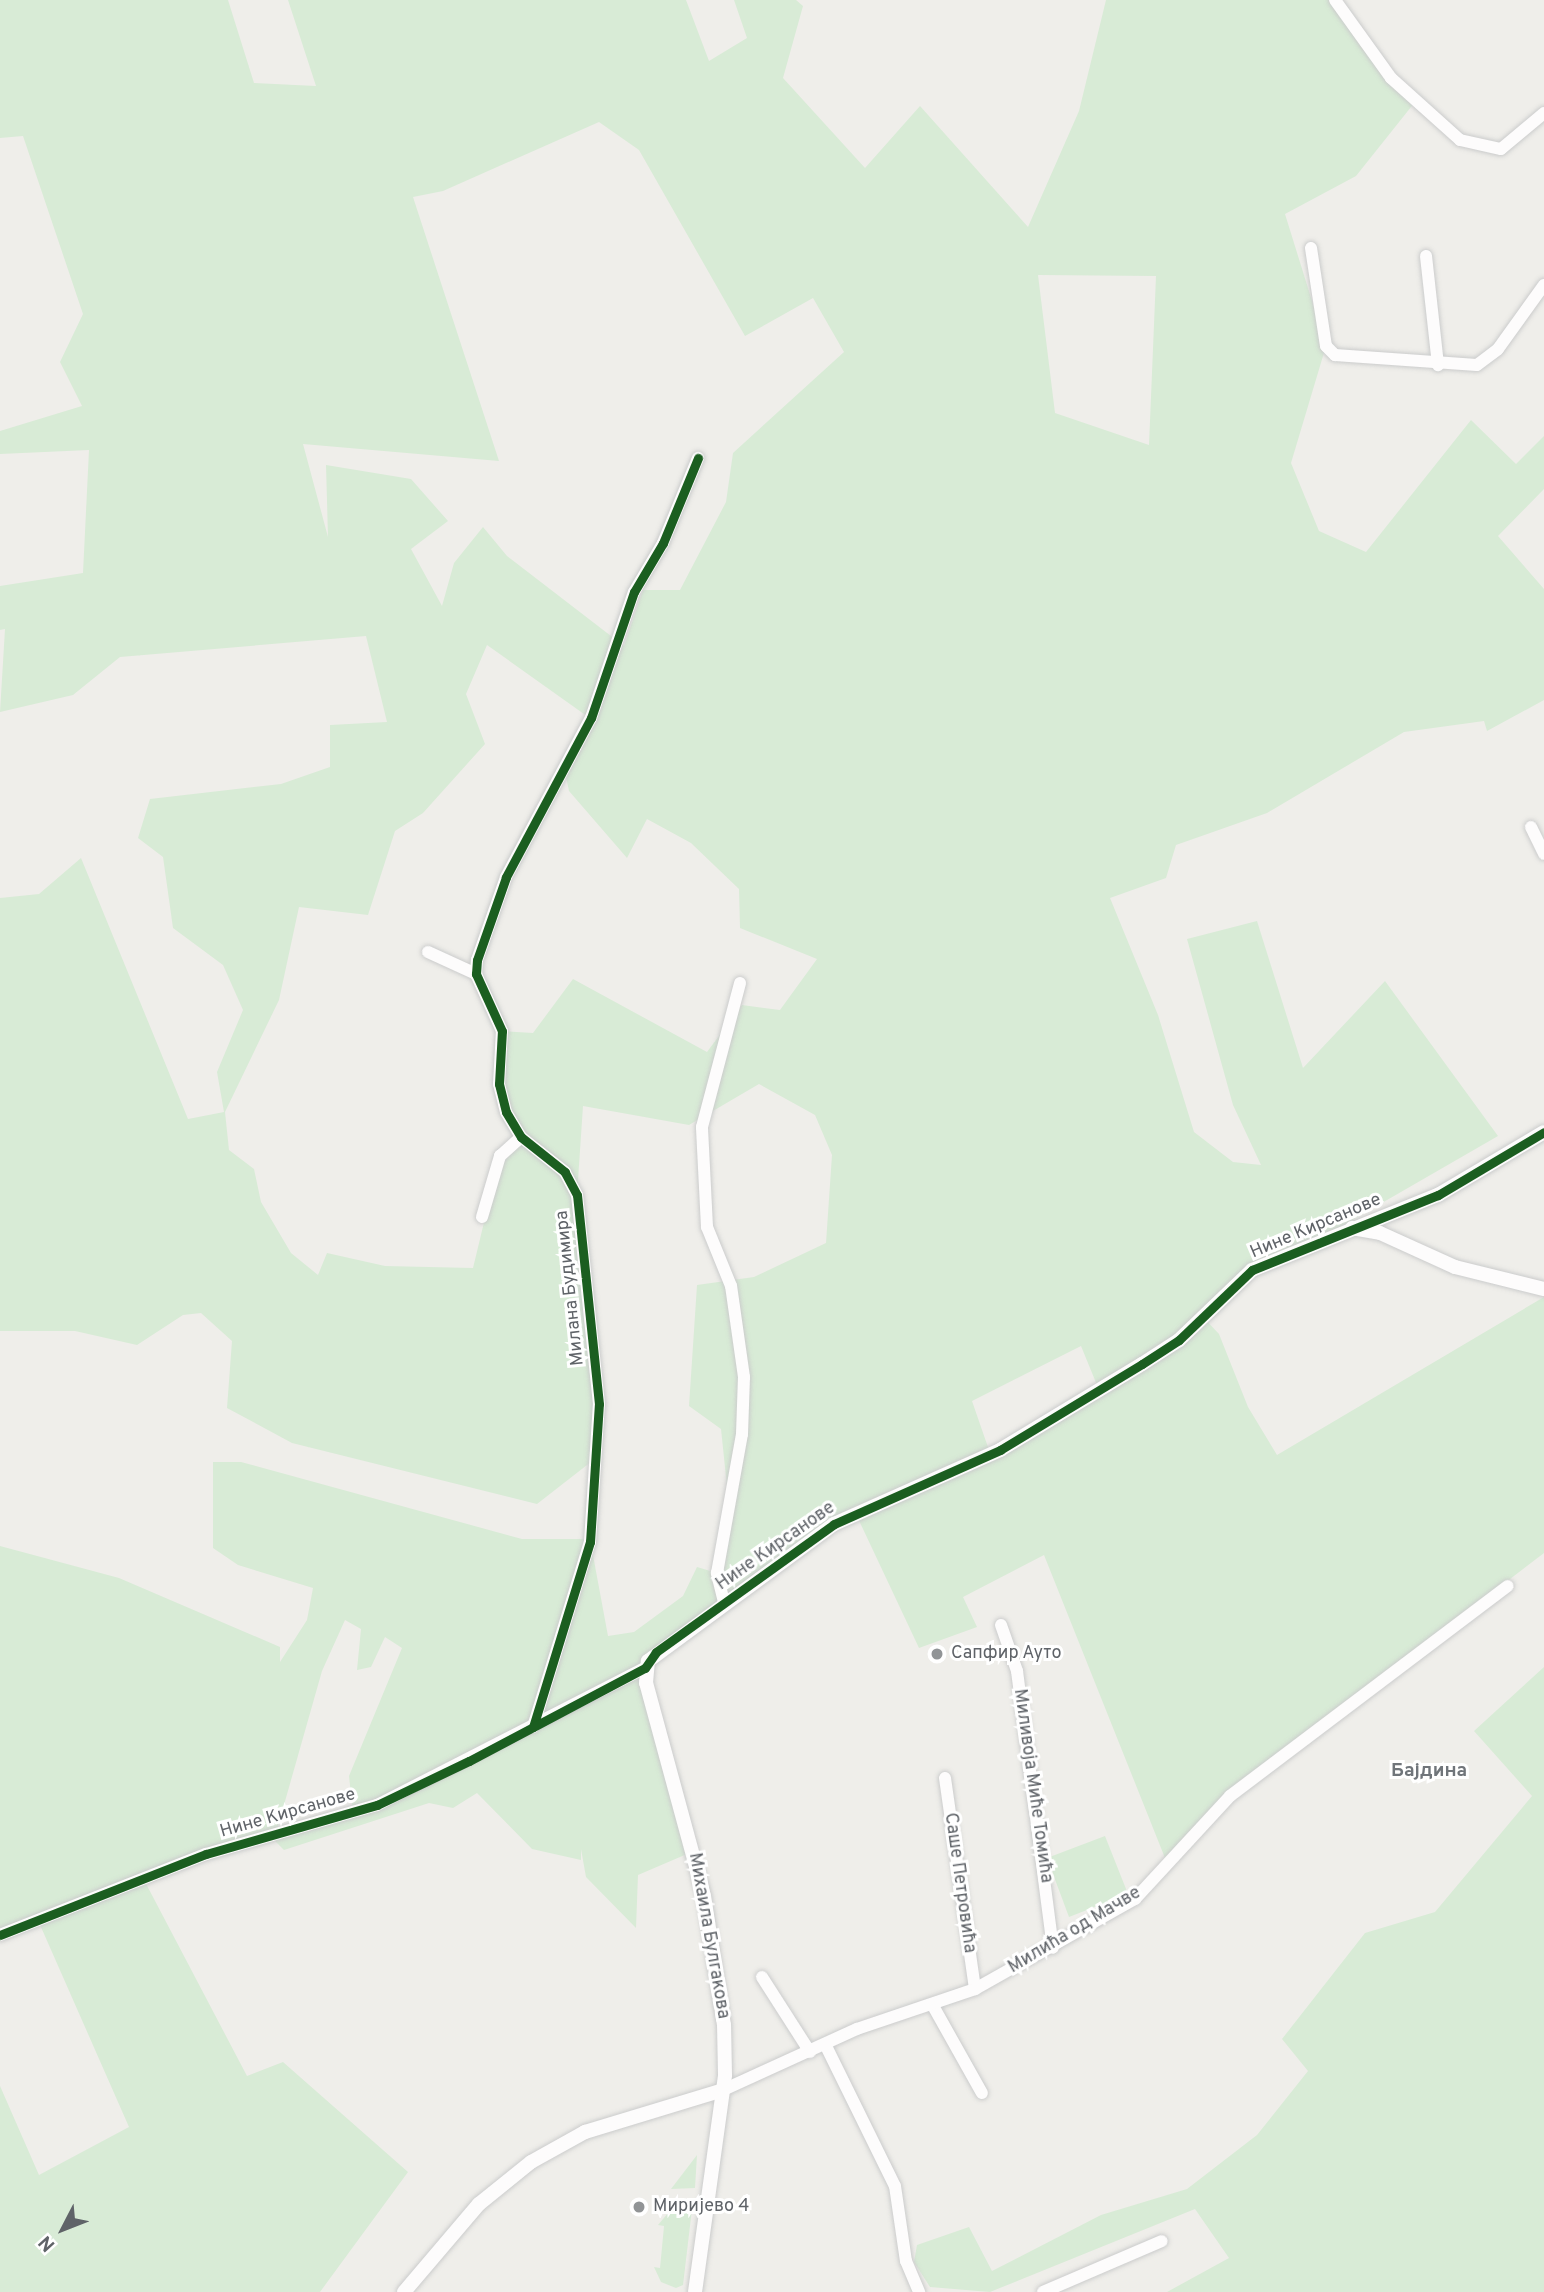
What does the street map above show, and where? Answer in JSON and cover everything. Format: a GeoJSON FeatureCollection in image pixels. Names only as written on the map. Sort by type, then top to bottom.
{"type":"FeatureCollection","features":[{"type":"Feature","properties":{"kind":"street"},"geometry":{"type":"LineString","coordinates":[[1335,0],[1391,78],[1472,147],[1492,152],[1510,145],[1544,113]]}},
{"type":"Feature","properties":{"kind":"street"},"geometry":{"type":"LineString","coordinates":[[1311,248],[1329,352],[1438,365],[1483,363],[1544,285]]}},
{"type":"Feature","properties":{"kind":"street"},"geometry":{"type":"LineString","coordinates":[[1426,256],[1438,365]]}},
{"type":"Feature","properties":{"kind":"street"},"geometry":{"type":"LineString","coordinates":[[428,951],[476,974],[506,877],[591,718],[634,592],[663,543],[698,458]]}},
{"type":"Feature","properties":{"kind":"street"},"geometry":{"type":"LineString","coordinates":[[1531,827],[1544,854]]}},
{"type":"Feature","properties":{"kind":"street","name":"Милана Будимира"},"geometry":{"type":"LineString","coordinates":[[476,974],[502,1031],[499,1084],[521,1137],[565,1172],[576,1195],[599,1404],[590,1542],[533,1727]]}},
{"type":"Feature","properties":{"kind":"street"},"geometry":{"type":"LineString","coordinates":[[724,1602],[717,1573],[742,1434],[744,1377],[731,1286],[707,1227],[702,1127],[740,983]]}},
{"type":"Feature","properties":{"kind":"street","name":"Нине Кирсанове"},"geometry":{"type":"LineString","coordinates":[[0,1935],[206,1854],[377,1805],[533,1727],[645,1668],[656,1652],[856,1512],[1028,1434],[1179,1340],[1252,1270],[1344,1229],[1438,1195],[1544,1132]]}},
{"type":"Feature","properties":{"kind":"street"},"geometry":{"type":"LineString","coordinates":[[482,1217],[500,1156],[521,1137]]}},
{"type":"Feature","properties":{"kind":"street"},"geometry":{"type":"LineString","coordinates":[[1344,1229],[1380,1233],[1436,1260],[1544,1289]]}},
{"type":"Feature","properties":{"kind":"street","name":"Милића од Мачве"},"geometry":{"type":"LineString","coordinates":[[723,2090],[825,2044],[975,1989],[1054,1948],[1142,1894],[1191,1832],[1239,1789],[1508,1586]]}},
{"type":"Feature","properties":{"kind":"street","name":"Миливоја Миће Томића"},"geometry":{"type":"LineString","coordinates":[[1001,1625],[1017,1671],[1054,1948]]}},
{"type":"Feature","properties":{"kind":"street","name":"Михаила Булгакова"},"geometry":{"type":"LineString","coordinates":[[645,1668],[713,1937],[724,2025],[723,2090],[695,2292]]}},
{"type":"Feature","properties":{"kind":"street","name":"Саше Петровића"},"geometry":{"type":"LineString","coordinates":[[945,1778],[975,1989]]}},
{"type":"Feature","properties":{"kind":"street"},"geometry":{"type":"LineString","coordinates":[[762,1977],[810,2052]]}},
{"type":"Feature","properties":{"kind":"street"},"geometry":{"type":"LineString","coordinates":[[932,2004],[982,2093]]}},
{"type":"Feature","properties":{"kind":"street"},"geometry":{"type":"LineString","coordinates":[[825,2044],[895,2186],[906,2261],[919,2292]]}},
{"type":"Feature","properties":{"kind":"street"},"geometry":{"type":"LineString","coordinates":[[404,2292],[479,2204],[531,2162],[585,2132],[723,2090]]}},
{"type":"Feature","properties":{"kind":"street"},"geometry":{"type":"LineString","coordinates":[[1043,2292],[1162,2241]]}},
{"type":"Feature","properties":{"kind":"green space"},"geometry":{"type":"Polygon","coordinates":[[[0,0],[228,0],[254,83],[316,86],[288,0],[686,0],[709,61],[747,38],[734,0],[796,0],[803,6],[783,78],[865,168],[920,106],[1028,227],[1079,111],[1106,0],[1334,0],[1415,102],[1356,176],[1285,214],[1326,346],[1291,463],[1319,531],[1366,552],[1471,420],[1516,464],[1544,436],[1544,489],[1498,536],[1544,589],[1544,700],[1487,731],[1484,721],[1404,732],[1267,813],[1176,845],[1166,878],[1110,898],[1158,1015],[1194,1132],[1233,1162],[1261,1165],[1233,1105],[1187,939],[1257,921],[1303,1068],[1385,981],[1498,1136],[1290,1256],[1252,1270],[1202,1316],[1219,1334],[1248,1407],[1277,1455],[1544,1297],[1544,1553],[1289,1749],[1167,1863],[1044,1555],[963,1597],[977,1627],[919,1648],[855,1512],[645,1668],[694,1851],[638,1875],[636,1928],[586,1877],[581,1849],[581,1860],[532,1849],[477,1793],[453,1808],[429,1803],[284,1850],[273,1839],[143,1878],[247,2076],[283,2062],[408,2172],[320,2292],[0,2292],[0,2086],[39,2175],[129,2127],[37,1918],[0,1935],[0,1546],[119,1578],[280,1647],[280,1662],[307,1620],[313,1588],[238,1565],[213,1548],[213,1462],[241,1462],[522,1539],[590,1539],[608,1636],[634,1632],[683,1596],[697,1567],[717,1573],[730,1515],[721,1429],[689,1406],[697,1285],[754,1277],[826,1243],[832,1155],[815,1115],[759,1084],[689,1125],[583,1106],[577,1195],[599,1403],[596,1458],[537,1504],[292,1443],[227,1408],[232,1341],[201,1313],[183,1315],[137,1345],[75,1331],[0,1331],[0,898],[39,894],[81,858],[188,1119],[224,1112],[217,1072],[243,1010],[223,965],[173,928],[163,857],[138,838],[150,799],[281,784],[330,767],[330,725],[387,722],[366,636],[120,657],[73,695],[0,712],[5,629],[0,630],[0,586],[83,573],[89,450],[0,454],[0,431],[82,406],[60,362],[83,314],[23,136],[0,138],[0,0]],[[599,122],[443,191],[413,197],[499,461],[303,444],[328,537],[326,465],[411,479],[448,521],[411,549],[442,606],[454,563],[483,527],[507,556],[624,646],[643,590],[680,590],[726,502],[733,453],[844,352],[813,298],[745,336],[639,150],[599,122]],[[1038,275],[1055,413],[1149,445],[1156,276],[1038,275]],[[487,645],[466,694],[485,744],[423,813],[395,831],[368,915],[299,907],[279,1000],[225,1112],[229,1150],[254,1169],[261,1202],[291,1253],[318,1275],[327,1253],[385,1266],[473,1268],[500,1156],[521,1137],[506,1112],[502,1031],[533,1033],[573,979],[707,1052],[742,1005],[780,1010],[817,959],[740,928],[739,889],[691,843],[647,819],[627,858],[569,791],[565,772],[591,719],[487,645]],[[1081,1346],[972,1401],[990,1453],[1099,1390],[1081,1346]],[[345,1620],[322,1671],[276,1833],[353,1813],[349,1776],[402,1648],[385,1637],[371,1667],[357,1670],[361,1629],[345,1620]]]}},
{"type":"Feature","properties":{"kind":"green space"},"geometry":{"type":"Polygon","coordinates":[[[1544,1667],[1544,2292],[1167,2292],[1229,2258],[1195,2209],[990,2292],[930,2287],[914,2262],[917,2245],[969,2227],[992,2271],[1101,2215],[1187,2189],[1257,2135],[1308,2071],[1282,2039],[1365,1933],[1435,1912],[1532,1796],[1474,1731],[1544,1667]]]}},
{"type":"Feature","properties":{"kind":"green space"},"geometry":{"type":"Polygon","coordinates":[[[1105,1836],[1128,1894],[1069,1917],[1047,1858],[1105,1836]]]}},
{"type":"Feature","properties":{"kind":"green space"},"geometry":{"type":"Polygon","coordinates":[[[697,2155],[695,2188],[671,2189],[697,2155]]]}},
{"type":"Feature","properties":{"kind":"green space"},"geometry":{"type":"Polygon","coordinates":[[[674,2206],[692,2209],[683,2285],[676,2288],[661,2282],[654,2267],[660,2268],[664,2226],[658,2225],[674,2206]]]}},
{"type":"Feature","properties":{"kind":"cycle path"},"geometry":{"type":"LineString","coordinates":[[533,1727],[590,1542],[599,1404],[577,1195],[565,1172],[521,1137],[506,1112],[499,1084],[502,1031],[476,974],[477,960],[506,877],[591,718],[634,592],[663,543],[698,458]]}},
{"type":"Feature","properties":{"kind":"cycle path"},"geometry":{"type":"LineString","coordinates":[[0,1935],[206,1854],[377,1805],[469,1761],[645,1668],[656,1652],[834,1524],[1000,1450],[1142,1364],[1179,1340],[1252,1270],[1438,1195],[1544,1132]]}},
{"type":"Feature","properties":{"kind":"place","name":"Сапфир Ауто"},"geometry":{"type":"Point","coordinates":[937,1654]}},
{"type":"Feature","properties":{"kind":"place","name":"Миријево 4"},"geometry":{"type":"Point","coordinates":[639,2207]}},
{"type":"Feature","properties":{"kind":"district","name":"Бајдина"},"geometry":{"type":"Point","coordinates":[1429,1772]}}]}
